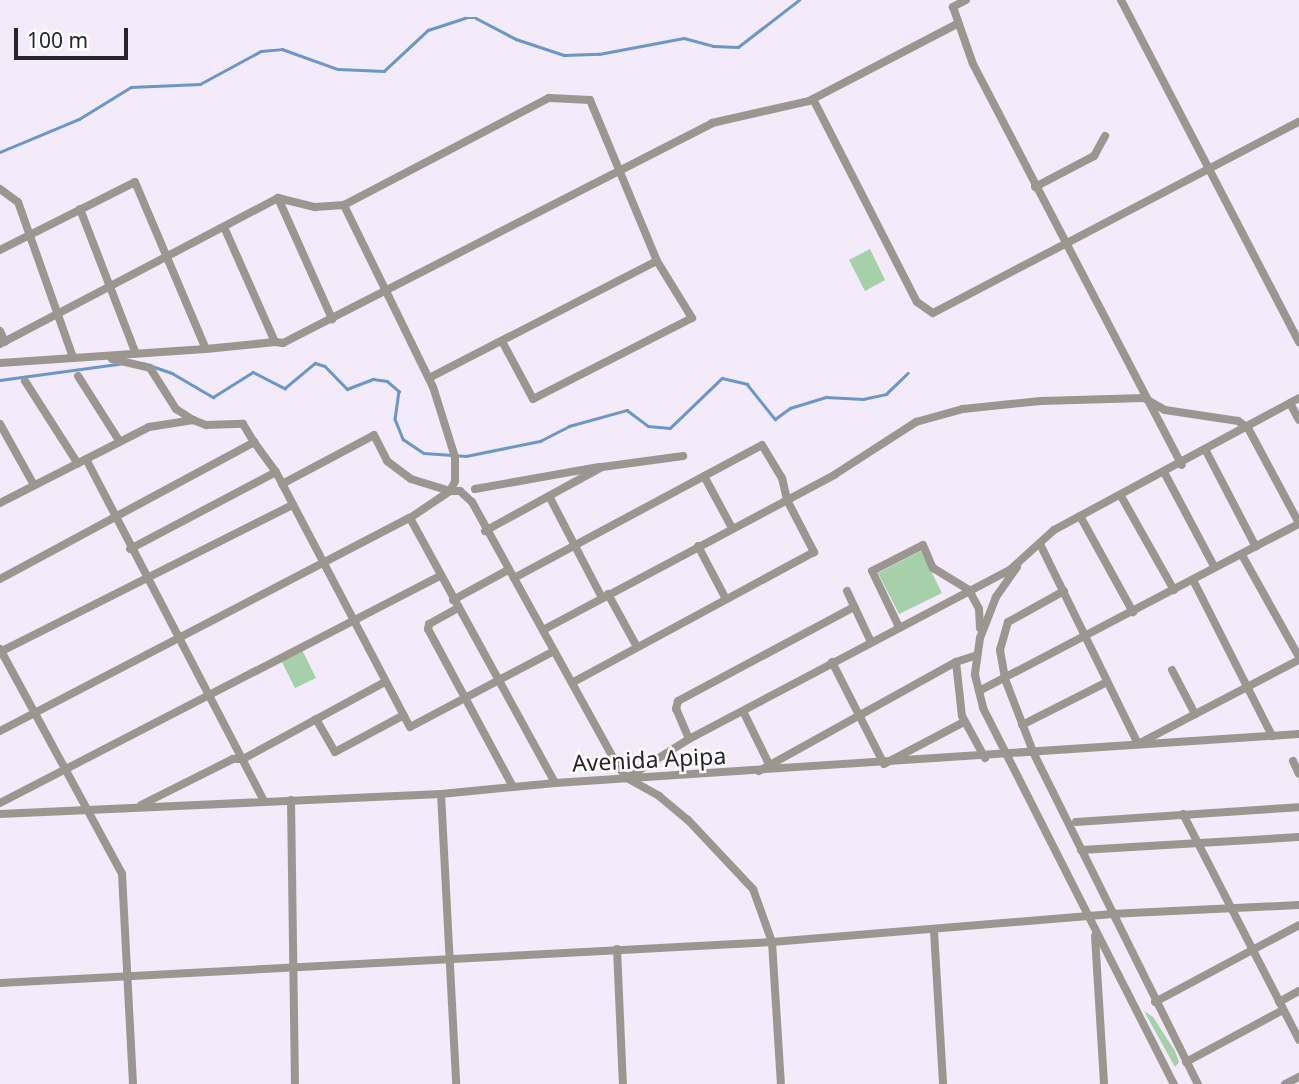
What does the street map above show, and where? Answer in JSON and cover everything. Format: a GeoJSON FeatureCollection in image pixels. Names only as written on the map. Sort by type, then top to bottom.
{"type":"FeatureCollection","features":[{"type":"Feature","properties":{"kind":"street"},"geometry":{"type":"LineString","coordinates":[[966,0],[953,8],[957,24],[1035,187],[1144,398],[1182,465]]}},
{"type":"Feature","properties":{"kind":"street"},"geometry":{"type":"LineString","coordinates":[[1121,0],[1299,342]]}},
{"type":"Feature","properties":{"kind":"street"},"geometry":{"type":"LineString","coordinates":[[0,363],[283,343],[712,123],[813,99],[957,24]]}},
{"type":"Feature","properties":{"kind":"street"},"geometry":{"type":"LineString","coordinates":[[0,331],[2,343],[278,198],[315,207],[344,205],[549,98],[590,100],[617,171],[657,261],[692,318],[533,400],[503,343]]}},
{"type":"Feature","properties":{"kind":"street"},"geometry":{"type":"LineString","coordinates":[[813,99],[917,302],[927,312],[933,313],[1299,122]]}},
{"type":"Feature","properties":{"kind":"street"},"geometry":{"type":"LineString","coordinates":[[1035,187],[1094,156],[1105,136]]}},
{"type":"Feature","properties":{"kind":"street"},"geometry":{"type":"LineString","coordinates":[[0,250],[135,182],[206,349]]}},
{"type":"Feature","properties":{"kind":"street"},"geometry":{"type":"LineString","coordinates":[[0,189],[18,202],[73,357]]}},
{"type":"Feature","properties":{"kind":"street"},"geometry":{"type":"LineString","coordinates":[[278,198],[332,319]]}},
{"type":"Feature","properties":{"kind":"street"},"geometry":{"type":"LineString","coordinates":[[0,731],[320,562],[410,518],[450,491],[457,473],[455,457],[429,378],[384,292],[344,205]]}},
{"type":"Feature","properties":{"kind":"street"},"geometry":{"type":"LineString","coordinates":[[80,209],[135,354]]}},
{"type":"Feature","properties":{"kind":"street"},"geometry":{"type":"LineString","coordinates":[[224,227],[275,342]]}},
{"type":"Feature","properties":{"kind":"street"},"geometry":{"type":"LineString","coordinates":[[429,378],[503,343],[657,261]]}},
{"type":"Feature","properties":{"kind":"street"},"geometry":{"type":"LineString","coordinates":[[99,356],[145,365],[176,409],[193,420],[206,425],[243,424],[276,472],[320,562],[410,727],[554,651]]}},
{"type":"Feature","properties":{"kind":"street"},"geometry":{"type":"LineString","coordinates":[[78,376],[120,442]]}},
{"type":"Feature","properties":{"kind":"street"},"geometry":{"type":"LineString","coordinates":[[25,381],[82,461],[114,516],[176,639],[263,799]]}},
{"type":"Feature","properties":{"kind":"street"},"geometry":{"type":"LineString","coordinates":[[543,630],[787,500],[916,422],[936,414],[1016,402],[1144,398],[1165,410],[1232,420],[1248,428],[1297,525],[1299,538]]}},
{"type":"Feature","properties":{"kind":"street"},"geometry":{"type":"LineString","coordinates":[[1174,1084],[1005,757],[978,691],[975,656],[996,597],[1020,563],[1040,544],[1080,516],[1182,465],[1299,398]]}},
{"type":"Feature","properties":{"kind":"street"},"geometry":{"type":"LineString","coordinates":[[1290,403],[1299,420]]}},
{"type":"Feature","properties":{"kind":"street"},"geometry":{"type":"LineString","coordinates":[[0,503],[149,427],[193,420]]}},
{"type":"Feature","properties":{"kind":"street"},"geometry":{"type":"LineString","coordinates":[[0,424],[34,485]]}},
{"type":"Feature","properties":{"kind":"street"},"geometry":{"type":"LineString","coordinates":[[282,484],[374,435],[394,467],[428,487],[467,496],[627,778],[659,796],[742,875],[757,896],[772,942],[781,1084]]}},
{"type":"Feature","properties":{"kind":"street"},"geometry":{"type":"LineString","coordinates":[[0,579],[254,442]]}},
{"type":"Feature","properties":{"kind":"street"},"geometry":{"type":"LineString","coordinates":[[514,578],[762,445],[782,478],[787,500],[814,552],[572,683]]}},
{"type":"Feature","properties":{"kind":"street"},"geometry":{"type":"LineString","coordinates":[[1206,451],[1256,547]]}},
{"type":"Feature","properties":{"kind":"street"},"geometry":{"type":"LineString","coordinates":[[475,489],[683,456]]}},
{"type":"Feature","properties":{"kind":"street"},"geometry":{"type":"LineString","coordinates":[[485,531],[602,467]]}},
{"type":"Feature","properties":{"kind":"street"},"geometry":{"type":"LineString","coordinates":[[130,549],[276,472]]}},
{"type":"Feature","properties":{"kind":"street"},"geometry":{"type":"LineString","coordinates":[[1165,474],[1215,568]]}},
{"type":"Feature","properties":{"kind":"street"},"geometry":{"type":"LineString","coordinates":[[704,476],[732,528]]}},
{"type":"Feature","properties":{"kind":"street"},"geometry":{"type":"LineString","coordinates":[[550,496],[573,546],[637,647]]}},
{"type":"Feature","properties":{"kind":"street"},"geometry":{"type":"LineString","coordinates":[[1121,496],[1174,590]]}},
{"type":"Feature","properties":{"kind":"street"},"geometry":{"type":"LineString","coordinates":[[133,1084],[122,874],[83,809],[0,651],[137,581],[147,582],[292,505]]}},
{"type":"Feature","properties":{"kind":"street"},"geometry":{"type":"LineString","coordinates":[[1080,516],[1133,612]]}},
{"type":"Feature","properties":{"kind":"street"},"geometry":{"type":"LineString","coordinates":[[410,518],[555,783]]}},
{"type":"Feature","properties":{"kind":"street"},"geometry":{"type":"LineString","coordinates":[[978,691],[1297,525]]}},
{"type":"Feature","properties":{"kind":"street"},"geometry":{"type":"LineString","coordinates":[[1040,544],[1138,744],[1299,659],[1242,555]]}},
{"type":"Feature","properties":{"kind":"street"},"geometry":{"type":"LineString","coordinates":[[899,627],[872,571],[923,545],[933,568],[969,590],[979,609],[980,638]]}},
{"type":"Feature","properties":{"kind":"street"},"geometry":{"type":"LineString","coordinates":[[698,546],[726,599]]}},
{"type":"Feature","properties":{"kind":"street"},"geometry":{"type":"LineString","coordinates":[[627,778],[690,739],[1020,563]]}},
{"type":"Feature","properties":{"kind":"street"},"geometry":{"type":"LineString","coordinates":[[508,570],[427,626],[513,787]]}},
{"type":"Feature","properties":{"kind":"street"},"geometry":{"type":"LineString","coordinates":[[0,803],[64,773],[343,623],[353,622],[440,576]]}},
{"type":"Feature","properties":{"kind":"street"},"geometry":{"type":"LineString","coordinates":[[1193,580],[1272,736]]}},
{"type":"Feature","properties":{"kind":"street"},"geometry":{"type":"LineString","coordinates":[[847,591],[871,642]]}},
{"type":"Feature","properties":{"kind":"street"},"geometry":{"type":"LineString","coordinates":[[1064,591],[1008,622],[1000,650],[1005,678],[1034,754],[1110,914],[1198,1084]]}},
{"type":"Feature","properties":{"kind":"street"},"geometry":{"type":"LineString","coordinates":[[690,739],[676,709],[678,701],[854,607]]}},
{"type":"Feature","properties":{"kind":"street"},"geometry":{"type":"LineString","coordinates":[[757,773],[956,663],[975,656]]}},
{"type":"Feature","properties":{"kind":"street"},"geometry":{"type":"LineString","coordinates":[[832,662],[857,717],[884,764],[964,722]]}},
{"type":"Feature","properties":{"kind":"street"},"geometry":{"type":"LineString","coordinates":[[956,663],[964,722],[985,758]]}},
{"type":"Feature","properties":{"kind":"street"},"geometry":{"type":"LineString","coordinates":[[1171,670],[1195,714]]}},
{"type":"Feature","properties":{"kind":"street"},"geometry":{"type":"LineString","coordinates":[[139,806],[233,759],[243,759],[385,681]]}},
{"type":"Feature","properties":{"kind":"street"},"geometry":{"type":"LineString","coordinates":[[1022,725],[1107,682]]}},
{"type":"Feature","properties":{"kind":"street"},"geometry":{"type":"LineString","coordinates":[[743,711],[769,764]]}},
{"type":"Feature","properties":{"kind":"street"},"geometry":{"type":"LineString","coordinates":[[316,719],[335,752],[404,715]]}},
{"type":"Feature","properties":{"kind":"street","name":"Avenida Apipa"},"geometry":{"type":"LineString","coordinates":[[0,814],[263,799],[440,794],[555,783],[1005,757],[1138,744],[1299,734]]}},
{"type":"Feature","properties":{"kind":"street"},"geometry":{"type":"LineString","coordinates":[[1293,761],[1299,774]]}},
{"type":"Feature","properties":{"kind":"street"},"geometry":{"type":"LineString","coordinates":[[440,794],[456,1084]]}},
{"type":"Feature","properties":{"kind":"street"},"geometry":{"type":"LineString","coordinates":[[291,800],[295,1084]]}},
{"type":"Feature","properties":{"kind":"street"},"geometry":{"type":"LineString","coordinates":[[1076,821],[1299,807]]}},
{"type":"Feature","properties":{"kind":"street"},"geometry":{"type":"LineString","coordinates":[[1183,814],[1195,843],[1299,1040]]}},
{"type":"Feature","properties":{"kind":"street"},"geometry":{"type":"LineString","coordinates":[[1081,850],[1299,837]]}},
{"type":"Feature","properties":{"kind":"street"},"geometry":{"type":"LineString","coordinates":[[0,983],[127,974],[772,942],[934,931],[1110,914],[1299,905]]}},
{"type":"Feature","properties":{"kind":"street"},"geometry":{"type":"LineString","coordinates":[[1155,1002],[1299,925]]}},
{"type":"Feature","properties":{"kind":"street"},"geometry":{"type":"LineString","coordinates":[[934,931],[943,1084]]}},
{"type":"Feature","properties":{"kind":"street"},"geometry":{"type":"LineString","coordinates":[[1095,933],[1104,1084]]}},
{"type":"Feature","properties":{"kind":"street"},"geometry":{"type":"LineString","coordinates":[[617,950],[623,1084]]}},
{"type":"Feature","properties":{"kind":"street"},"geometry":{"type":"LineString","coordinates":[[1186,1062],[1281,1006],[1299,991]]}},
{"type":"Feature","properties":{"kind":"street"},"geometry":{"type":"LineString","coordinates":[[1285,1084],[1299,1077]]}},
{"type":"Feature","properties":{"kind":"green space"},"geometry":{"type":"Polygon","coordinates":[[[870,249],[885,280],[865,291],[849,260],[870,249]]]}},
{"type":"Feature","properties":{"kind":"green space"},"geometry":{"type":"Polygon","coordinates":[[[921,551],[942,593],[899,614],[878,573],[921,551]]]}},
{"type":"Feature","properties":{"kind":"green space"},"geometry":{"type":"Polygon","coordinates":[[[302,650],[316,678],[295,688],[281,660],[302,650]]]}},
{"type":"Feature","properties":{"kind":"green space"},"geometry":{"type":"Polygon","coordinates":[[[1144,1011],[1153,1017],[1175,1051],[1179,1062],[1175,1067],[1144,1011]]]}},
{"type":"Feature","properties":{"kind":"waterway"},"geometry":{"type":"LineString","coordinates":[[0,152],[79,119],[131,87],[200,84],[261,51],[282,49],[338,69],[384,71],[428,30],[465,18],[476,18],[516,39],[564,55],[599,54],[684,38],[713,46],[738,47],[799,0]]}},
{"type":"Feature","properties":{"kind":"waterway"},"geometry":{"type":"LineString","coordinates":[[143,363],[172,373],[213,397],[253,372],[285,388],[315,363],[325,366],[347,389],[373,379],[387,381],[399,391],[395,419],[403,439],[424,453],[466,456],[540,441],[569,426],[627,410],[648,426],[670,428],[722,378],[747,384],[775,419],[790,408],[826,397],[863,399],[886,394],[908,373]]}},
{"type":"Feature","properties":{"kind":"waterway"},"geometry":{"type":"LineString","coordinates":[[0,380],[119,364]]}}]}
